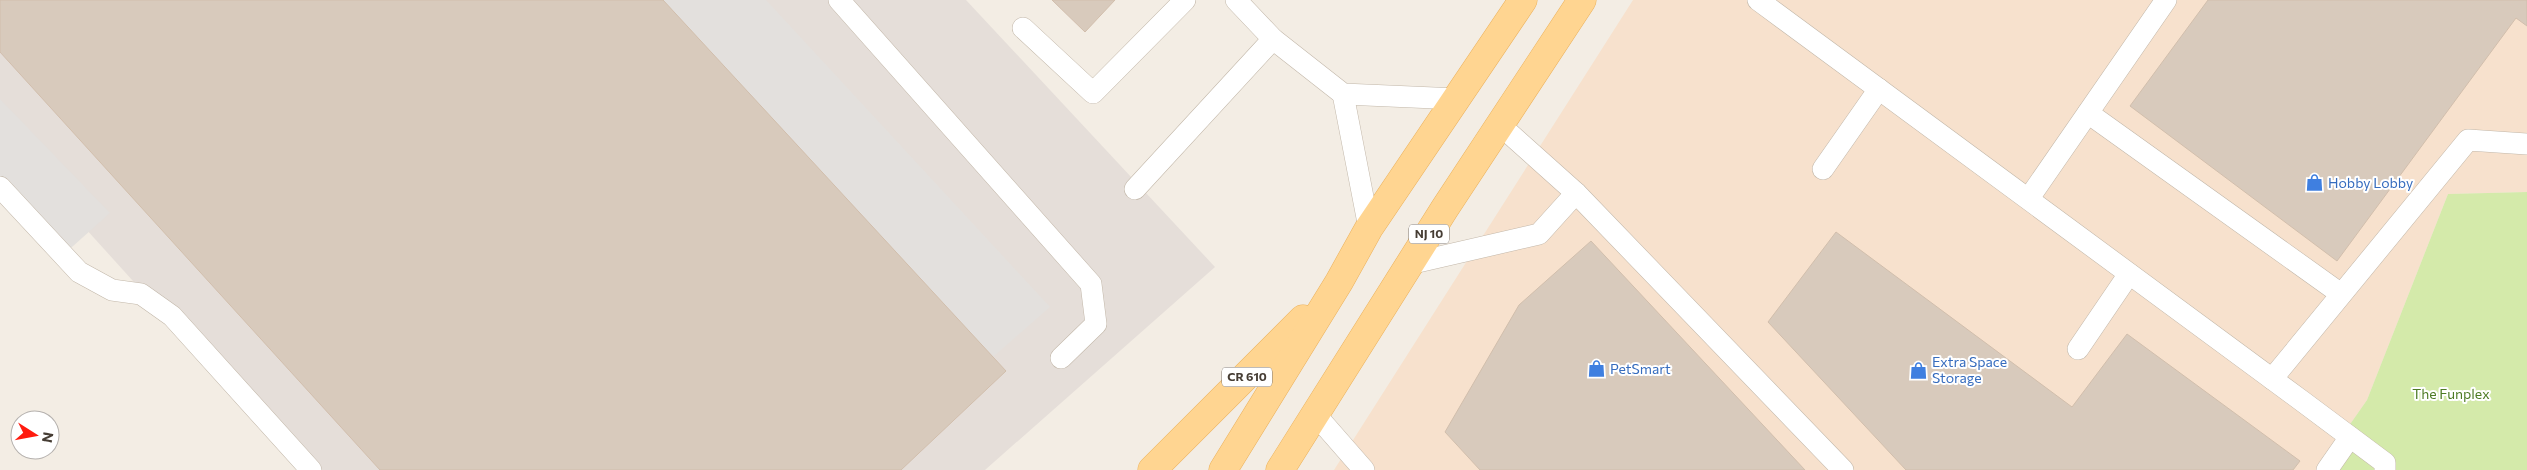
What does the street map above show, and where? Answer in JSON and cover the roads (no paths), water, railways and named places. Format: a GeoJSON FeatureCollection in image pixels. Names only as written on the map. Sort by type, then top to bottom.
{"type":"FeatureCollection","features":[{"type":"Feature","properties":{"kind":"main road"},"geometry":{"type":"LineString","coordinates":[[1223,470],[1339,282],[1369,228],[1458,99],[1523,0]]}},
{"type":"Feature","properties":{"kind":"main road","name":"NJ 10"},"geometry":{"type":"LineString","coordinates":[[1280,470],[1409,264],[1582,0]]}},
{"type":"Feature","properties":{"kind":"main road","name":"CR 610"},"geometry":{"type":"LineString","coordinates":[[1152,470],[1339,282]]}},
{"type":"Feature","properties":{"kind":"lane"},"geometry":{"type":"LineString","coordinates":[[840,0],[1091,284],[1096,324],[1061,358]]}},
{"type":"Feature","properties":{"kind":"lane"},"geometry":{"type":"LineString","coordinates":[[1023,28],[1093,93],[1185,0]]}},
{"type":"Feature","properties":{"kind":"lane"},"geometry":{"type":"LineString","coordinates":[[1236,0],[1273,39],[1343,94],[1458,99]]}},
{"type":"Feature","properties":{"kind":"lane"},"geometry":{"type":"LineString","coordinates":[[1758,0],[2029,198],[2385,463],[2385,470]]}},
{"type":"Feature","properties":{"kind":"lane"},"geometry":{"type":"LineString","coordinates":[[2029,198],[2166,0]]}},
{"type":"Feature","properties":{"kind":"lane"},"geometry":{"type":"LineString","coordinates":[[1135,188],[1273,39]]}},
{"type":"Feature","properties":{"kind":"lane"},"geometry":{"type":"LineString","coordinates":[[1823,169],[1879,89]]}},
{"type":"Feature","properties":{"kind":"lane"},"geometry":{"type":"LineString","coordinates":[[1343,94],[1369,228]]}},
{"type":"Feature","properties":{"kind":"lane"},"geometry":{"type":"LineString","coordinates":[[2088,113],[2341,294]]}},
{"type":"Feature","properties":{"kind":"lane"},"geometry":{"type":"LineString","coordinates":[[1500,126],[1576,193],[1843,470]]}},
{"type":"Feature","properties":{"kind":"lane"},"geometry":{"type":"LineString","coordinates":[[2272,379],[2468,140],[2527,144]]}},
{"type":"Feature","properties":{"kind":"lane"},"geometry":{"type":"LineString","coordinates":[[0,187],[79,272],[112,290],[141,294],[172,316],[311,470]]}},
{"type":"Feature","properties":{"kind":"lane"},"geometry":{"type":"LineString","coordinates":[[1409,264],[1539,234],[1576,193]]}},
{"type":"Feature","properties":{"kind":"lane"},"geometry":{"type":"LineString","coordinates":[[2078,349],[2129,274]]}},
{"type":"Feature","properties":{"kind":"lane"},"geometry":{"type":"LineString","coordinates":[[1315,414],[1364,470]]}},
{"type":"Feature","properties":{"kind":"lane"},"geometry":{"type":"LineString","coordinates":[[2327,470],[2350,437]]}},
{"type":"Feature","properties":{"kind":"place","name":"Hobby Lobby"},"geometry":{"type":"Point","coordinates":[2314,183]}},
{"type":"Feature","properties":{"kind":"place","name":"PetSmart"},"geometry":{"type":"Point","coordinates":[1596,369]}},
{"type":"Feature","properties":{"kind":"place","name":"Extra Space Storage"},"geometry":{"type":"Point","coordinates":[1918,370]}},
{"type":"Feature","properties":{"kind":"park label","name":"The Funplex"},"geometry":{"type":"Point","coordinates":[2451,394]}}]}
